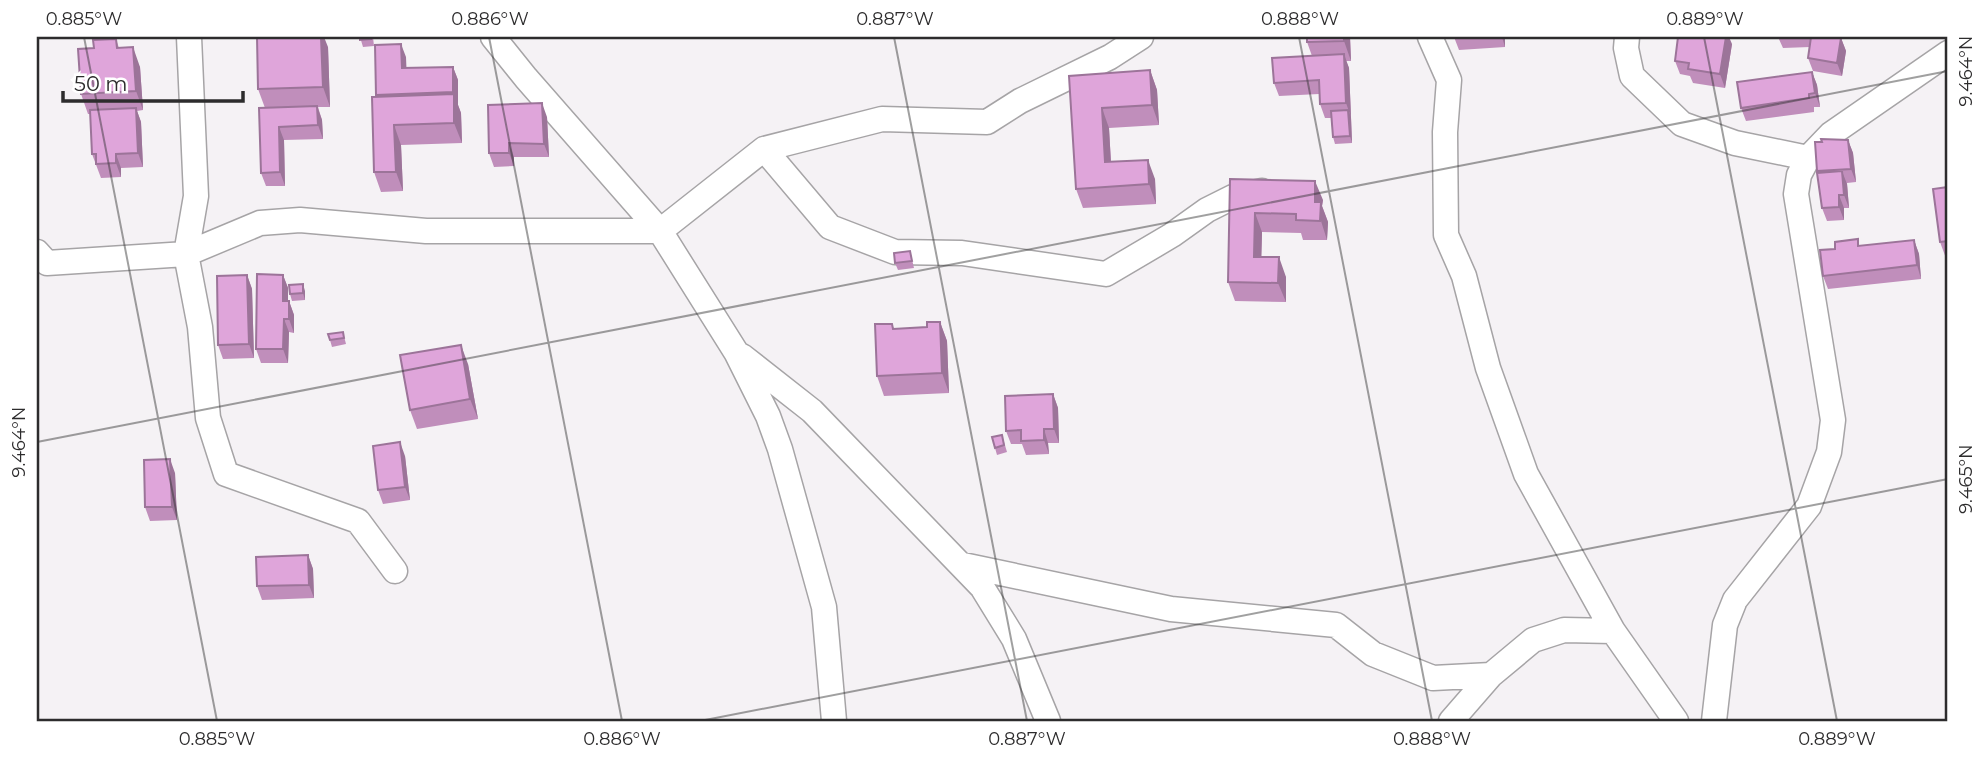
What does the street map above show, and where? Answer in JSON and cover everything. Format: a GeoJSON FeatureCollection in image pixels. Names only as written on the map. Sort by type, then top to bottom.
{"type":"FeatureCollection","features":[{"type":"Feature","properties":{"kind":"street"},"geometry":{"type":"LineString","coordinates":[[189,37],[196,196],[186,254],[200,327],[208,418],[226,474],[358,521],[395,571]]}},
{"type":"Feature","properties":{"kind":"street"},"geometry":{"type":"LineString","coordinates":[[493,37],[660,231],[736,352],[768,416],[780,449],[824,607],[834,721]]}},
{"type":"Feature","properties":{"kind":"street"},"geometry":{"type":"LineString","coordinates":[[37,252],[47,263],[186,254],[260,223],[300,220],[426,231],[660,231],[764,149],[882,119],[987,122],[1020,101],[1110,57],[1140,37]]}},
{"type":"Feature","properties":{"kind":"street"},"geometry":{"type":"LineString","coordinates":[[1430,37],[1450,80],[1445,132],[1446,235],[1464,276],[1488,368],[1526,474],[1613,631],[1676,721]]}},
{"type":"Feature","properties":{"kind":"street"},"geometry":{"type":"LineString","coordinates":[[1627,37],[1632,75],[1682,124],[1735,143],[1808,158]]}},
{"type":"Feature","properties":{"kind":"street"},"geometry":{"type":"LineString","coordinates":[[1714,721],[1725,625],[1735,600],[1773,556],[1809,506],[1829,452],[1833,420],[1829,382],[1796,194],[1799,175],[1808,158],[1831,134],[1948,53]]}},
{"type":"Feature","properties":{"kind":"street"},"geometry":{"type":"LineString","coordinates":[[764,149],[830,227],[895,252],[962,253],[1106,274],[1172,235],[1207,210],[1233,197],[1262,191]]}},
{"type":"Feature","properties":{"kind":"street"},"geometry":{"type":"LineString","coordinates":[[736,352],[812,411],[982,587],[1014,639],[1048,721]]}},
{"type":"Feature","properties":{"kind":"street"},"geometry":{"type":"LineString","coordinates":[[963,565],[1171,608],[1336,625],[1373,654],[1433,678],[1491,675]]}},
{"type":"Feature","properties":{"kind":"street"},"geometry":{"type":"LineString","coordinates":[[1451,721],[1491,675],[1533,640],[1564,630],[1613,631]]}},
{"type":"Feature","properties":{"kind":"building"},"geometry":{"type":"Polygon","coordinates":[[[257,37],[321,37],[323,87],[258,89],[257,37]]]}},
{"type":"Feature","properties":{"kind":"building"},"geometry":{"type":"Polygon","coordinates":[[[1307,37],[1344,37],[1344,41],[1307,42],[1307,37]]]}},
{"type":"Feature","properties":{"kind":"building"},"geometry":{"type":"Polygon","coordinates":[[[1678,37],[1726,37],[1720,74],[1688,69],[1689,63],[1675,61],[1678,37]]]}},
{"type":"Feature","properties":{"kind":"building"},"geometry":{"type":"Polygon","coordinates":[[[1811,37],[1841,38],[1837,63],[1808,58],[1811,37]]]}},
{"type":"Feature","properties":{"kind":"building"},"geometry":{"type":"Polygon","coordinates":[[[116,39],[117,48],[133,47],[136,91],[81,94],[78,49],[94,48],[93,40],[116,39]]]}},
{"type":"Feature","properties":{"kind":"building"},"geometry":{"type":"Polygon","coordinates":[[[401,44],[402,68],[453,67],[453,92],[376,95],[375,45],[401,44]]]}},
{"type":"Feature","properties":{"kind":"building"},"geometry":{"type":"Polygon","coordinates":[[[1344,54],[1346,103],[1320,104],[1319,80],[1274,83],[1272,58],[1344,54]]]}},
{"type":"Feature","properties":{"kind":"building"},"geometry":{"type":"Polygon","coordinates":[[[1150,70],[1152,105],[1102,108],[1105,162],[1148,160],[1149,184],[1076,189],[1069,76],[1150,70]]]}},
{"type":"Feature","properties":{"kind":"building"},"geometry":{"type":"Polygon","coordinates":[[[1812,72],[1815,93],[1809,94],[1809,98],[1741,108],[1737,82],[1812,72]]]}},
{"type":"Feature","properties":{"kind":"building"},"geometry":{"type":"Polygon","coordinates":[[[454,94],[454,123],[394,125],[396,172],[374,172],[372,97],[454,94]]]}},
{"type":"Feature","properties":{"kind":"building"},"geometry":{"type":"Polygon","coordinates":[[[542,103],[544,144],[509,143],[509,153],[489,153],[488,105],[542,103]]]}},
{"type":"Feature","properties":{"kind":"building"},"geometry":{"type":"Polygon","coordinates":[[[317,106],[318,125],[279,127],[280,172],[261,173],[259,108],[317,106]]]}},
{"type":"Feature","properties":{"kind":"building"},"geometry":{"type":"Polygon","coordinates":[[[136,108],[138,153],[116,154],[116,163],[96,164],[96,154],[92,154],[90,110],[136,108]]]}},
{"type":"Feature","properties":{"kind":"building"},"geometry":{"type":"Polygon","coordinates":[[[1348,110],[1350,136],[1333,137],[1331,111],[1348,110]]]}},
{"type":"Feature","properties":{"kind":"building"},"geometry":{"type":"Polygon","coordinates":[[[1821,139],[1848,140],[1851,169],[1817,171],[1815,142],[1822,142],[1821,139]]]}},
{"type":"Feature","properties":{"kind":"building"},"geometry":{"type":"Polygon","coordinates":[[[1842,171],[1844,195],[1839,195],[1839,207],[1822,208],[1817,173],[1842,171]]]}},
{"type":"Feature","properties":{"kind":"building"},"geometry":{"type":"Polygon","coordinates":[[[1230,179],[1315,181],[1315,202],[1321,202],[1320,221],[1296,220],[1296,214],[1255,213],[1254,257],[1279,257],[1278,283],[1228,282],[1230,179]]]}},
{"type":"Feature","properties":{"kind":"building"},"geometry":{"type":"Polygon","coordinates":[[[1948,187],[1948,241],[1940,242],[1933,189],[1948,187]]]}},
{"type":"Feature","properties":{"kind":"building"},"geometry":{"type":"Polygon","coordinates":[[[1858,239],[1858,246],[1914,240],[1917,265],[1823,276],[1820,250],[1835,249],[1835,242],[1858,239]]]}},
{"type":"Feature","properties":{"kind":"building"},"geometry":{"type":"Polygon","coordinates":[[[910,251],[912,261],[895,263],[894,253],[910,251]]]}},
{"type":"Feature","properties":{"kind":"building"},"geometry":{"type":"Polygon","coordinates":[[[257,274],[283,275],[283,301],[289,301],[289,319],[284,319],[283,349],[256,349],[257,274]]]}},
{"type":"Feature","properties":{"kind":"building"},"geometry":{"type":"Polygon","coordinates":[[[247,275],[249,344],[218,345],[217,276],[247,275]]]}},
{"type":"Feature","properties":{"kind":"building"},"geometry":{"type":"Polygon","coordinates":[[[303,284],[303,293],[290,294],[289,285],[303,284]]]}},
{"type":"Feature","properties":{"kind":"building"},"geometry":{"type":"Polygon","coordinates":[[[927,322],[940,322],[942,373],[877,376],[875,324],[892,324],[893,329],[927,327],[927,322]]]}},
{"type":"Feature","properties":{"kind":"building"},"geometry":{"type":"Polygon","coordinates":[[[343,332],[344,338],[330,340],[328,334],[343,332]]]}},
{"type":"Feature","properties":{"kind":"building"},"geometry":{"type":"Polygon","coordinates":[[[461,345],[470,399],[410,410],[400,355],[461,345]]]}},
{"type":"Feature","properties":{"kind":"building"},"geometry":{"type":"Polygon","coordinates":[[[1053,394],[1054,429],[1044,429],[1044,440],[1021,441],[1021,430],[1006,431],[1005,396],[1053,394]]]}},
{"type":"Feature","properties":{"kind":"building"},"geometry":{"type":"Polygon","coordinates":[[[1002,435],[1004,445],[995,448],[992,437],[1002,435]]]}},
{"type":"Feature","properties":{"kind":"building"},"geometry":{"type":"Polygon","coordinates":[[[400,442],[405,487],[378,490],[373,446],[400,442]]]}},
{"type":"Feature","properties":{"kind":"building"},"geometry":{"type":"Polygon","coordinates":[[[170,459],[172,507],[145,507],[144,460],[170,459]]]}},
{"type":"Feature","properties":{"kind":"building"},"geometry":{"type":"Polygon","coordinates":[[[308,555],[309,585],[257,586],[256,557],[308,555]]]}}]}
